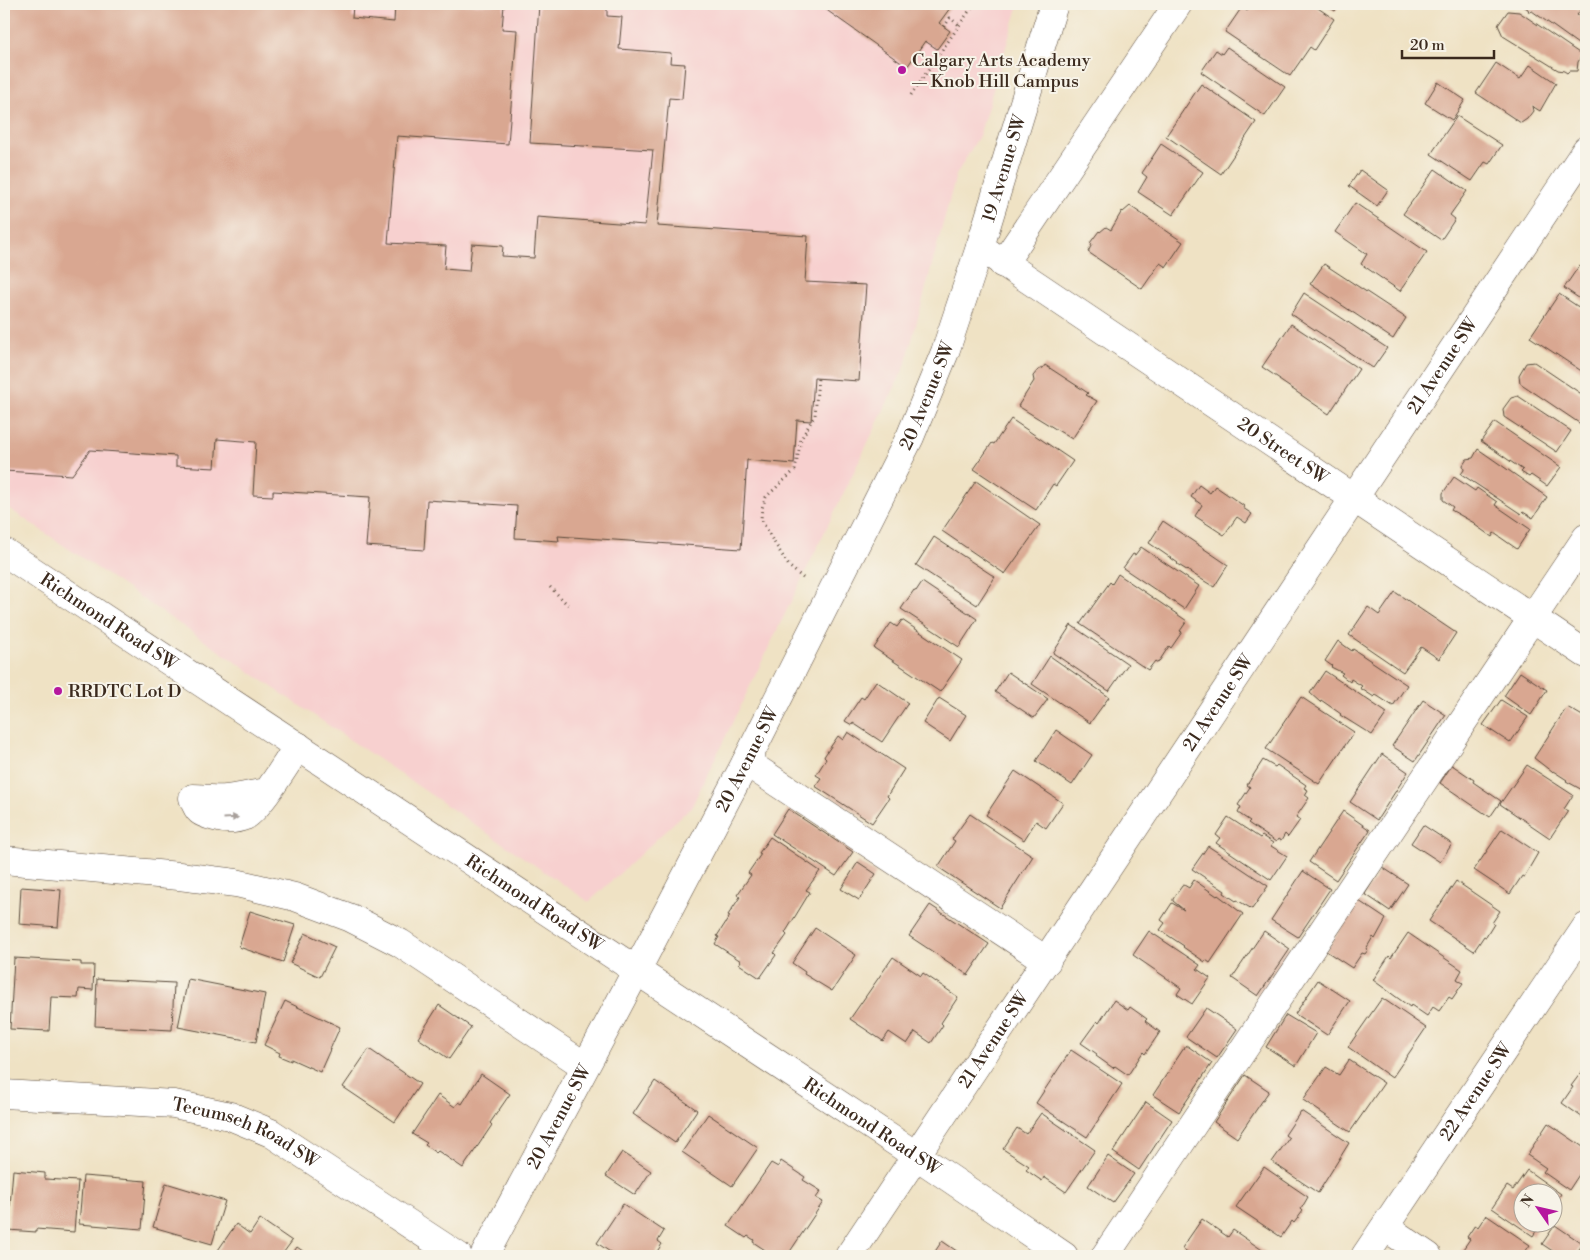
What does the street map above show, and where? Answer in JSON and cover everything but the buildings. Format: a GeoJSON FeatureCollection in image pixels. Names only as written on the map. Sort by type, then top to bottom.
{"type":"FeatureCollection","features":[{"type":"Feature","properties":{"kind":"street","name":"19 Avenue SW"},"geometry":{"type":"LineString","coordinates":[[980,247],[1054,4]]}},
{"type":"Feature","properties":{"kind":"street"},"geometry":{"type":"LineString","coordinates":[[1003,264],[1178,4]]}},
{"type":"Feature","properties":{"kind":"street","name":"21 Avenue SW"},"geometry":{"type":"LineString","coordinates":[[849,1256],[1586,150]]}},
{"type":"Feature","properties":{"kind":"street","name":"20 Street SW"},"geometry":{"type":"LineString","coordinates":[[980,247],[1586,654]]}},
{"type":"Feature","properties":{"kind":"street","name":"20 Avenue SW"},"geometry":{"type":"LineString","coordinates":[[484,1256],[746,762],[910,437],[944,352],[980,247]]}},
{"type":"Feature","properties":{"kind":"street"},"geometry":{"type":"LineString","coordinates":[[1105,1256],[1586,538]]}},
{"type":"Feature","properties":{"kind":"street","name":"Richmond Road SW"},"geometry":{"type":"LineString","coordinates":[[4,552],[917,1156],[1064,1256]]}},
{"type":"Feature","properties":{"kind":"street"},"geometry":{"type":"LineString","coordinates":[[266,792],[298,746]]}},
{"type":"Feature","properties":{"kind":"street"},"geometry":{"type":"LineString","coordinates":[[746,762],[1047,961]]}},
{"type":"Feature","properties":{"kind":"street"},"geometry":{"type":"LineString","coordinates":[[4,860],[179,876],[236,884],[295,897],[351,918],[400,943],[585,1066]]}},
{"type":"Feature","properties":{"kind":"street","name":"22 Avenue SW"},"geometry":{"type":"LineString","coordinates":[[1365,1256],[1586,927]]}},
{"type":"Feature","properties":{"kind":"street","name":"Tecumseh Road SW"},"geometry":{"type":"LineString","coordinates":[[4,1094],[174,1104],[230,1116],[271,1133],[458,1256]]}},
{"type":"Feature","properties":{"kind":"street"},"geometry":{"type":"LineString","coordinates":[[1384,1227],[1428,1256]]}},
{"type":"Feature","properties":{"kind":"path"},"geometry":{"type":"LineString","coordinates":[[911,95],[974,4]]}},
{"type":"Feature","properties":{"kind":"path"},"geometry":{"type":"LineString","coordinates":[[944,27],[950,18],[960,25]]}},
{"type":"Feature","properties":{"kind":"path"},"geometry":{"type":"LineString","coordinates":[[803,578],[789,566],[772,539],[762,519],[762,508],[766,497],[795,470],[801,438],[815,415],[818,378]]}},
{"type":"Feature","properties":{"kind":"path"},"geometry":{"type":"LineString","coordinates":[[550,586],[568,605]]}},
{"type":"Feature","properties":{"kind":"shaded area"},"geometry":{"type":"Polygon","coordinates":[[[4,4],[1019,4],[979,136],[956,175],[905,366],[692,806],[589,902],[4,505],[4,4]]]}},
{"type":"Feature","properties":{"kind":"place","name":"Calgary Arts Academy — Knob Hill Campus"},"geometry":{"type":"Point","coordinates":[902,70]}},
{"type":"Feature","properties":{"kind":"place","name":"RRDTC Lot D"},"geometry":{"type":"Point","coordinates":[58,691]}}]}
